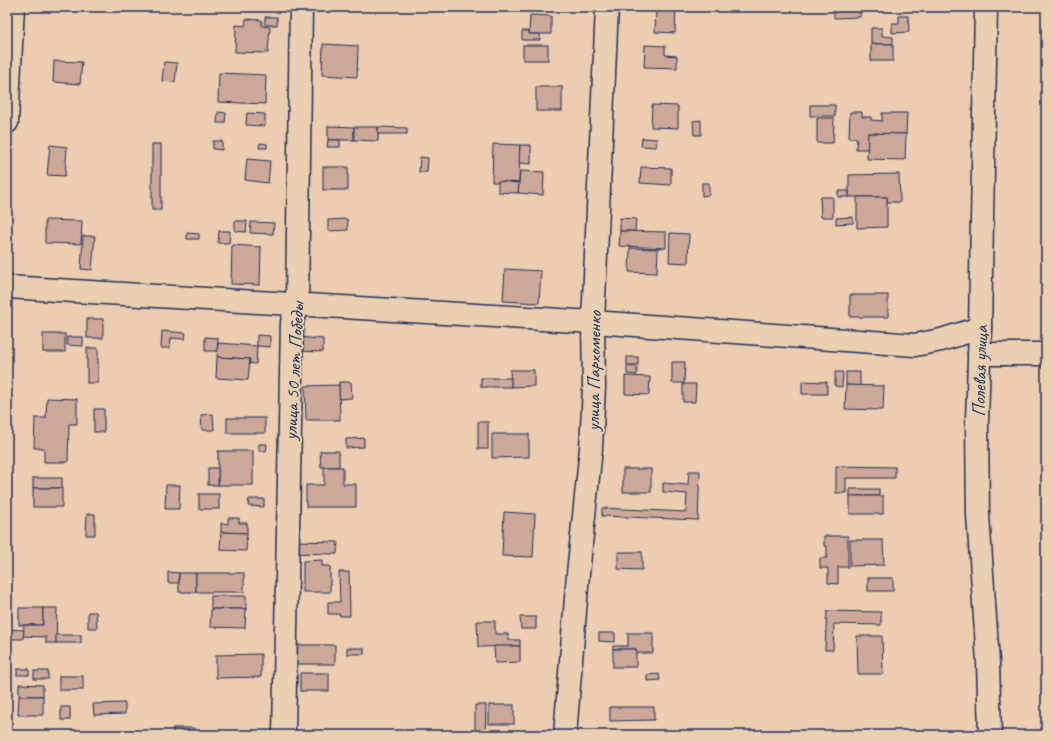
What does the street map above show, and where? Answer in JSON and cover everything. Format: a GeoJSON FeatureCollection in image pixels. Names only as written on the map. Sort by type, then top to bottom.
{"type":"FeatureCollection","features":[{"type":"Feature","properties":{"kind":"street"},"geometry":{"type":"LineString","coordinates":[[7,122],[13,7]]}},
{"type":"Feature","properties":{"kind":"street","name":"улица 50 лет Победы"},"geometry":{"type":"LineString","coordinates":[[284,735],[292,322],[297,304],[301,7]]}},
{"type":"Feature","properties":{"kind":"street","name":"улица Пархоменко"},"geometry":{"type":"LineString","coordinates":[[565,735],[578,574],[591,448],[594,387],[593,322],[607,7]]}},
{"type":"Feature","properties":{"kind":"street","name":"Полевая улица"},"geometry":{"type":"LineString","coordinates":[[986,7],[980,354],[977,422],[978,515],[988,662],[990,735]]}},
{"type":"Feature","properties":{"kind":"street"},"geometry":{"type":"LineString","coordinates":[[7,287],[593,322],[915,345],[941,340],[980,328]]}},
{"type":"Feature","properties":{"kind":"street"},"geometry":{"type":"LineString","coordinates":[[980,354],[1046,354]]}},
{"type":"Feature","properties":{"kind":"building"},"geometry":{"type":"Polygon","coordinates":[[[656,7],[676,7],[675,33],[655,32],[656,7]]]}},
{"type":"Feature","properties":{"kind":"building"},"geometry":{"type":"Polygon","coordinates":[[[834,7],[860,7],[860,17],[834,18],[834,7]]]}},
{"type":"Feature","properties":{"kind":"building"},"geometry":{"type":"Polygon","coordinates":[[[530,15],[551,16],[551,34],[529,34],[530,15]]]}},
{"type":"Feature","properties":{"kind":"building"},"geometry":{"type":"Polygon","coordinates":[[[899,16],[908,16],[909,32],[892,33],[892,23],[899,23],[899,16]]]}},
{"type":"Feature","properties":{"kind":"building"},"geometry":{"type":"Polygon","coordinates":[[[265,17],[277,17],[277,25],[265,25],[265,17]]]}},
{"type":"Feature","properties":{"kind":"building"},"geometry":{"type":"Polygon","coordinates":[[[246,19],[262,20],[262,26],[270,27],[268,53],[235,52],[236,25],[245,26],[246,19]]]}},
{"type":"Feature","properties":{"kind":"building"},"geometry":{"type":"Polygon","coordinates":[[[871,28],[882,28],[882,36],[893,37],[893,44],[871,44],[871,28]]]}},
{"type":"Feature","properties":{"kind":"building"},"geometry":{"type":"Polygon","coordinates":[[[522,31],[529,31],[529,34],[540,34],[540,40],[522,40],[522,31]]]}},
{"type":"Feature","properties":{"kind":"building"},"geometry":{"type":"Polygon","coordinates":[[[323,44],[358,46],[357,77],[322,75],[323,44]]]}},
{"type":"Feature","properties":{"kind":"building"},"geometry":{"type":"Polygon","coordinates":[[[871,44],[893,44],[893,61],[871,61],[871,44]]]}},
{"type":"Feature","properties":{"kind":"building"},"geometry":{"type":"Polygon","coordinates":[[[523,45],[548,45],[548,60],[523,60],[523,45]]]}},
{"type":"Feature","properties":{"kind":"building"},"geometry":{"type":"Polygon","coordinates":[[[645,45],[665,46],[665,55],[677,56],[677,68],[644,67],[645,45]]]}},
{"type":"Feature","properties":{"kind":"building"},"geometry":{"type":"Polygon","coordinates":[[[54,61],[82,62],[80,84],[53,82],[54,61]]]}},
{"type":"Feature","properties":{"kind":"building"},"geometry":{"type":"Polygon","coordinates":[[[164,62],[177,63],[175,82],[162,81],[164,62]]]}},
{"type":"Feature","properties":{"kind":"building"},"geometry":{"type":"Polygon","coordinates":[[[219,73],[266,75],[265,104],[218,102],[219,73]]]}},
{"type":"Feature","properties":{"kind":"building"},"geometry":{"type":"Polygon","coordinates":[[[536,87],[562,87],[562,111],[536,111],[536,87]]]}},
{"type":"Feature","properties":{"kind":"building"},"geometry":{"type":"Polygon","coordinates":[[[652,105],[678,106],[678,128],[651,127],[652,105]]]}},
{"type":"Feature","properties":{"kind":"building"},"geometry":{"type":"Polygon","coordinates":[[[810,105],[835,105],[835,116],[810,116],[810,105]]]}},
{"type":"Feature","properties":{"kind":"building"},"geometry":{"type":"Polygon","coordinates":[[[218,112],[226,113],[225,123],[217,123],[218,112]]]}},
{"type":"Feature","properties":{"kind":"building"},"geometry":{"type":"Polygon","coordinates":[[[850,112],[862,112],[862,117],[871,117],[871,120],[882,121],[882,113],[907,113],[906,134],[868,133],[868,149],[856,149],[857,138],[849,138],[850,112]]]}},
{"type":"Feature","properties":{"kind":"building"},"geometry":{"type":"Polygon","coordinates":[[[247,113],[265,114],[265,126],[246,125],[247,113]]]}},
{"type":"Feature","properties":{"kind":"building"},"geometry":{"type":"Polygon","coordinates":[[[817,118],[834,118],[833,143],[817,143],[817,118]]]}},
{"type":"Feature","properties":{"kind":"building"},"geometry":{"type":"Polygon","coordinates":[[[701,120],[701,135],[694,135],[693,121],[701,120]]]}},
{"type":"Feature","properties":{"kind":"building"},"geometry":{"type":"Polygon","coordinates":[[[328,126],[354,127],[354,140],[328,140],[328,126]]]}},
{"type":"Feature","properties":{"kind":"building"},"geometry":{"type":"Polygon","coordinates":[[[354,127],[378,127],[378,141],[354,140],[354,127]]]}},
{"type":"Feature","properties":{"kind":"building"},"geometry":{"type":"Polygon","coordinates":[[[378,127],[407,128],[407,134],[378,134],[378,127]]]}},
{"type":"Feature","properties":{"kind":"building"},"geometry":{"type":"Polygon","coordinates":[[[868,133],[906,134],[905,160],[867,159],[868,133]]]}},
{"type":"Feature","properties":{"kind":"building"},"geometry":{"type":"Polygon","coordinates":[[[642,138],[657,139],[656,147],[641,146],[642,138]]]}},
{"type":"Feature","properties":{"kind":"building"},"geometry":{"type":"Polygon","coordinates":[[[328,140],[340,140],[340,147],[327,147],[328,140]]]}},
{"type":"Feature","properties":{"kind":"building"},"geometry":{"type":"Polygon","coordinates":[[[213,141],[222,141],[222,150],[213,149],[213,141]]]}},
{"type":"Feature","properties":{"kind":"building"},"geometry":{"type":"Polygon","coordinates":[[[260,143],[267,144],[267,148],[259,148],[260,143]]]}},
{"type":"Feature","properties":{"kind":"building"},"geometry":{"type":"Polygon","coordinates":[[[152,144],[161,144],[161,210],[152,210],[152,144]]]}},
{"type":"Feature","properties":{"kind":"building"},"geometry":{"type":"Polygon","coordinates":[[[493,144],[520,145],[519,183],[492,182],[493,144]]]}},
{"type":"Feature","properties":{"kind":"building"},"geometry":{"type":"Polygon","coordinates":[[[50,145],[67,147],[65,176],[47,175],[50,145]]]}},
{"type":"Feature","properties":{"kind":"building"},"geometry":{"type":"Polygon","coordinates":[[[520,145],[531,145],[531,164],[519,163],[520,145]]]}},
{"type":"Feature","properties":{"kind":"building"},"geometry":{"type":"Polygon","coordinates":[[[420,157],[428,158],[427,172],[419,172],[420,157]]]}},
{"type":"Feature","properties":{"kind":"building"},"geometry":{"type":"Polygon","coordinates":[[[247,159],[270,161],[268,183],[245,180],[247,159]]]}},
{"type":"Feature","properties":{"kind":"building"},"geometry":{"type":"Polygon","coordinates":[[[323,167],[348,167],[348,190],[323,190],[323,167]]]}},
{"type":"Feature","properties":{"kind":"building"},"geometry":{"type":"Polygon","coordinates":[[[641,167],[671,168],[671,185],[640,183],[641,167]]]}},
{"type":"Feature","properties":{"kind":"building"},"geometry":{"type":"Polygon","coordinates":[[[520,171],[544,172],[543,195],[518,193],[520,171]]]}},
{"type":"Feature","properties":{"kind":"building"},"geometry":{"type":"Polygon","coordinates":[[[899,174],[900,202],[887,202],[887,197],[849,197],[849,175],[899,174]]]}},
{"type":"Feature","properties":{"kind":"building"},"geometry":{"type":"Polygon","coordinates":[[[498,181],[519,183],[518,193],[498,192],[498,181]]]}},
{"type":"Feature","properties":{"kind":"building"},"geometry":{"type":"Polygon","coordinates":[[[702,183],[709,183],[709,195],[702,196],[702,183]]]}},
{"type":"Feature","properties":{"kind":"building"},"geometry":{"type":"Polygon","coordinates":[[[838,191],[849,191],[849,197],[838,197],[838,191]]]}},
{"type":"Feature","properties":{"kind":"building"},"geometry":{"type":"Polygon","coordinates":[[[820,197],[833,197],[833,217],[821,217],[820,197]]]}},
{"type":"Feature","properties":{"kind":"building"},"geometry":{"type":"Polygon","coordinates":[[[857,197],[887,197],[887,227],[857,228],[857,197]]]}},
{"type":"Feature","properties":{"kind":"building"},"geometry":{"type":"Polygon","coordinates":[[[853,217],[853,223],[836,224],[836,218],[853,217]]]}},
{"type":"Feature","properties":{"kind":"building"},"geometry":{"type":"Polygon","coordinates":[[[620,218],[636,219],[635,231],[620,231],[620,218]]]}},
{"type":"Feature","properties":{"kind":"building"},"geometry":{"type":"Polygon","coordinates":[[[347,219],[348,230],[328,231],[328,220],[347,219]]]}},
{"type":"Feature","properties":{"kind":"building"},"geometry":{"type":"Polygon","coordinates":[[[45,220],[82,221],[81,244],[45,243],[45,220]]]}},
{"type":"Feature","properties":{"kind":"building"},"geometry":{"type":"Polygon","coordinates":[[[235,221],[247,221],[246,232],[235,231],[235,221]]]}},
{"type":"Feature","properties":{"kind":"building"},"geometry":{"type":"Polygon","coordinates":[[[251,222],[274,223],[273,234],[250,233],[251,222]]]}},
{"type":"Feature","properties":{"kind":"building"},"geometry":{"type":"Polygon","coordinates":[[[219,231],[230,231],[229,243],[218,243],[219,231]]]}},
{"type":"Feature","properties":{"kind":"building"},"geometry":{"type":"Polygon","coordinates":[[[620,231],[666,232],[666,248],[619,246],[620,231]]]}},
{"type":"Feature","properties":{"kind":"building"},"geometry":{"type":"Polygon","coordinates":[[[187,233],[199,234],[199,239],[187,239],[187,233]]]}},
{"type":"Feature","properties":{"kind":"building"},"geometry":{"type":"Polygon","coordinates":[[[670,233],[689,234],[688,263],[669,262],[670,233]]]}},
{"type":"Feature","properties":{"kind":"building"},"geometry":{"type":"Polygon","coordinates":[[[83,236],[95,236],[92,270],[81,269],[83,236]]]}},
{"type":"Feature","properties":{"kind":"building"},"geometry":{"type":"Polygon","coordinates":[[[232,245],[261,247],[260,285],[231,284],[232,245]]]}},
{"type":"Feature","properties":{"kind":"building"},"geometry":{"type":"Polygon","coordinates":[[[630,248],[658,249],[657,273],[629,272],[630,248]]]}},
{"type":"Feature","properties":{"kind":"building"},"geometry":{"type":"Polygon","coordinates":[[[505,269],[541,271],[539,303],[503,301],[505,269]]]}},
{"type":"Feature","properties":{"kind":"building"},"geometry":{"type":"Polygon","coordinates":[[[850,295],[888,295],[888,317],[850,317],[850,295]]]}},
{"type":"Feature","properties":{"kind":"building"},"geometry":{"type":"Polygon","coordinates":[[[87,319],[103,319],[103,338],[87,338],[87,319]]]}},
{"type":"Feature","properties":{"kind":"building"},"geometry":{"type":"Polygon","coordinates":[[[162,331],[186,333],[185,339],[171,338],[170,348],[161,348],[162,331]]]}},
{"type":"Feature","properties":{"kind":"building"},"geometry":{"type":"Polygon","coordinates":[[[43,334],[65,334],[65,352],[43,352],[43,334]]]}},
{"type":"Feature","properties":{"kind":"building"},"geometry":{"type":"Polygon","coordinates":[[[257,335],[270,336],[270,347],[257,346],[257,335]]]}},
{"type":"Feature","properties":{"kind":"building"},"geometry":{"type":"Polygon","coordinates":[[[67,337],[83,337],[83,346],[67,345],[67,337]]]}},
{"type":"Feature","properties":{"kind":"building"},"geometry":{"type":"Polygon","coordinates":[[[205,337],[218,338],[217,351],[205,351],[205,337]]]}},
{"type":"Feature","properties":{"kind":"building"},"geometry":{"type":"Polygon","coordinates":[[[295,337],[323,339],[323,352],[295,351],[295,337]]]}},
{"type":"Feature","properties":{"kind":"building"},"geometry":{"type":"Polygon","coordinates":[[[218,343],[257,346],[256,364],[249,363],[250,359],[217,357],[218,343]]]}},
{"type":"Feature","properties":{"kind":"building"},"geometry":{"type":"Polygon","coordinates":[[[87,348],[98,348],[98,383],[87,383],[87,348]]]}},
{"type":"Feature","properties":{"kind":"building"},"geometry":{"type":"Polygon","coordinates":[[[217,357],[250,359],[248,380],[216,378],[217,357]]]}},
{"type":"Feature","properties":{"kind":"building"},"geometry":{"type":"Polygon","coordinates":[[[627,357],[638,357],[638,365],[627,365],[627,357]]]}},
{"type":"Feature","properties":{"kind":"building"},"geometry":{"type":"Polygon","coordinates":[[[672,362],[685,362],[684,383],[672,383],[672,362]]]}},
{"type":"Feature","properties":{"kind":"building"},"geometry":{"type":"Polygon","coordinates":[[[627,366],[637,367],[637,375],[627,374],[627,366]]]}},
{"type":"Feature","properties":{"kind":"building"},"geometry":{"type":"Polygon","coordinates":[[[510,370],[534,370],[534,386],[511,387],[510,370]]]}},
{"type":"Feature","properties":{"kind":"building"},"geometry":{"type":"Polygon","coordinates":[[[835,372],[843,372],[842,387],[835,386],[835,372]]]}},
{"type":"Feature","properties":{"kind":"building"},"geometry":{"type":"Polygon","coordinates":[[[846,372],[860,372],[860,386],[846,385],[846,372]]]}},
{"type":"Feature","properties":{"kind":"building"},"geometry":{"type":"Polygon","coordinates":[[[625,376],[650,377],[649,395],[625,394],[625,376]]]}},
{"type":"Feature","properties":{"kind":"building"},"geometry":{"type":"Polygon","coordinates":[[[481,378],[511,378],[511,387],[481,387],[481,378]]]}},
{"type":"Feature","properties":{"kind":"building"},"geometry":{"type":"Polygon","coordinates":[[[802,381],[827,382],[827,394],[802,394],[802,381]]]}},
{"type":"Feature","properties":{"kind":"building"},"geometry":{"type":"Polygon","coordinates":[[[339,382],[351,382],[352,398],[339,399],[339,382]]]}},
{"type":"Feature","properties":{"kind":"building"},"geometry":{"type":"Polygon","coordinates":[[[683,384],[696,384],[695,402],[683,402],[683,384]]]}},
{"type":"Feature","properties":{"kind":"building"},"geometry":{"type":"Polygon","coordinates":[[[339,385],[340,420],[306,420],[305,386],[339,385]]]}},
{"type":"Feature","properties":{"kind":"building"},"geometry":{"type":"Polygon","coordinates":[[[846,385],[884,386],[883,410],[845,409],[846,385]]]}},
{"type":"Feature","properties":{"kind":"building"},"geometry":{"type":"Polygon","coordinates":[[[47,398],[77,399],[77,424],[69,424],[68,462],[44,462],[44,448],[34,448],[35,418],[46,418],[47,398]]]}},
{"type":"Feature","properties":{"kind":"building"},"geometry":{"type":"Polygon","coordinates":[[[94,409],[104,409],[104,432],[94,432],[94,409]]]}},
{"type":"Feature","properties":{"kind":"building"},"geometry":{"type":"Polygon","coordinates":[[[213,414],[214,430],[202,430],[201,415],[213,414]]]}},
{"type":"Feature","properties":{"kind":"building"},"geometry":{"type":"Polygon","coordinates":[[[227,418],[265,418],[265,433],[227,433],[227,418]]]}},
{"type":"Feature","properties":{"kind":"building"},"geometry":{"type":"Polygon","coordinates":[[[478,422],[488,422],[488,449],[478,449],[478,422]]]}},
{"type":"Feature","properties":{"kind":"building"},"geometry":{"type":"Polygon","coordinates":[[[492,434],[529,434],[529,457],[492,458],[492,434]]]}},
{"type":"Feature","properties":{"kind":"building"},"geometry":{"type":"Polygon","coordinates":[[[364,438],[364,447],[346,448],[346,439],[364,438]]]}},
{"type":"Feature","properties":{"kind":"building"},"geometry":{"type":"Polygon","coordinates":[[[259,444],[267,444],[266,451],[259,451],[259,444]]]}},
{"type":"Feature","properties":{"kind":"building"},"geometry":{"type":"Polygon","coordinates":[[[218,451],[253,451],[253,485],[218,485],[218,451]]]}},
{"type":"Feature","properties":{"kind":"building"},"geometry":{"type":"Polygon","coordinates":[[[320,451],[339,451],[339,467],[321,467],[320,451]]]}},
{"type":"Feature","properties":{"kind":"building"},"geometry":{"type":"Polygon","coordinates":[[[836,466],[895,467],[895,478],[846,478],[846,493],[836,493],[836,466]]]}},
{"type":"Feature","properties":{"kind":"building"},"geometry":{"type":"Polygon","coordinates":[[[324,467],[343,467],[343,484],[356,484],[356,507],[306,507],[306,485],[324,485],[324,467]]]}},
{"type":"Feature","properties":{"kind":"building"},"geometry":{"type":"Polygon","coordinates":[[[208,468],[218,468],[218,485],[208,485],[208,468]]]}},
{"type":"Feature","properties":{"kind":"building"},"geometry":{"type":"Polygon","coordinates":[[[623,469],[651,469],[651,492],[623,492],[623,469]]]}},
{"type":"Feature","properties":{"kind":"building"},"geometry":{"type":"Polygon","coordinates":[[[689,471],[700,471],[698,520],[602,516],[602,508],[686,512],[687,494],[663,492],[663,483],[688,485],[689,471]]]}},
{"type":"Feature","properties":{"kind":"building"},"geometry":{"type":"Polygon","coordinates":[[[33,478],[62,478],[62,488],[33,488],[33,478]]]}},
{"type":"Feature","properties":{"kind":"building"},"geometry":{"type":"Polygon","coordinates":[[[166,485],[180,485],[179,509],[165,509],[166,485]]]}},
{"type":"Feature","properties":{"kind":"building"},"geometry":{"type":"Polygon","coordinates":[[[33,488],[62,488],[62,507],[33,507],[33,488]]]}},
{"type":"Feature","properties":{"kind":"building"},"geometry":{"type":"Polygon","coordinates":[[[850,489],[879,489],[879,496],[850,496],[850,489]]]}},
{"type":"Feature","properties":{"kind":"building"},"geometry":{"type":"Polygon","coordinates":[[[199,494],[219,494],[219,509],[199,509],[199,494]]]}},
{"type":"Feature","properties":{"kind":"building"},"geometry":{"type":"Polygon","coordinates":[[[850,496],[883,496],[883,514],[850,514],[850,496]]]}},
{"type":"Feature","properties":{"kind":"building"},"geometry":{"type":"Polygon","coordinates":[[[249,499],[264,499],[264,507],[248,506],[249,499]]]}},
{"type":"Feature","properties":{"kind":"building"},"geometry":{"type":"Polygon","coordinates":[[[504,512],[535,514],[533,557],[502,556],[504,512]]]}},
{"type":"Feature","properties":{"kind":"building"},"geometry":{"type":"Polygon","coordinates":[[[87,514],[95,514],[95,535],[86,535],[87,514]]]}},
{"type":"Feature","properties":{"kind":"building"},"geometry":{"type":"Polygon","coordinates":[[[228,518],[239,518],[239,523],[247,523],[247,533],[221,532],[221,523],[228,524],[228,518]]]}},
{"type":"Feature","properties":{"kind":"building"},"geometry":{"type":"Polygon","coordinates":[[[221,532],[247,533],[246,551],[220,550],[221,532]]]}},
{"type":"Feature","properties":{"kind":"building"},"geometry":{"type":"Polygon","coordinates":[[[824,536],[848,536],[848,567],[838,567],[838,584],[828,583],[828,568],[820,568],[820,558],[827,558],[827,546],[824,546],[824,536]]]}},
{"type":"Feature","properties":{"kind":"building"},"geometry":{"type":"Polygon","coordinates":[[[850,540],[883,540],[884,565],[850,566],[850,540]]]}},
{"type":"Feature","properties":{"kind":"building"},"geometry":{"type":"Polygon","coordinates":[[[293,541],[338,542],[337,554],[293,553],[293,541]]]}},
{"type":"Feature","properties":{"kind":"building"},"geometry":{"type":"Polygon","coordinates":[[[618,552],[642,552],[642,570],[618,569],[618,552]]]}},
{"type":"Feature","properties":{"kind":"building"},"geometry":{"type":"Polygon","coordinates":[[[322,560],[322,566],[330,566],[330,592],[303,592],[303,561],[322,560]]]}},
{"type":"Feature","properties":{"kind":"building"},"geometry":{"type":"Polygon","coordinates":[[[168,572],[179,573],[179,583],[168,583],[168,572]]]}},
{"type":"Feature","properties":{"kind":"building"},"geometry":{"type":"Polygon","coordinates":[[[339,572],[349,572],[350,616],[328,614],[328,602],[340,602],[339,572]]]}},
{"type":"Feature","properties":{"kind":"building"},"geometry":{"type":"Polygon","coordinates":[[[179,573],[196,573],[196,592],[179,592],[179,573]]]}},
{"type":"Feature","properties":{"kind":"building"},"geometry":{"type":"Polygon","coordinates":[[[196,573],[244,573],[244,592],[196,592],[196,573]]]}},
{"type":"Feature","properties":{"kind":"building"},"geometry":{"type":"Polygon","coordinates":[[[868,578],[893,578],[893,591],[868,591],[868,578]]]}},
{"type":"Feature","properties":{"kind":"building"},"geometry":{"type":"Polygon","coordinates":[[[211,596],[246,596],[246,609],[211,609],[211,596]]]}},
{"type":"Feature","properties":{"kind":"building"},"geometry":{"type":"Polygon","coordinates":[[[19,608],[43,608],[43,625],[19,625],[19,608]]]}},
{"type":"Feature","properties":{"kind":"building"},"geometry":{"type":"Polygon","coordinates":[[[43,608],[57,608],[56,643],[46,643],[46,637],[23,636],[24,625],[43,625],[43,608]]]}},
{"type":"Feature","properties":{"kind":"building"},"geometry":{"type":"Polygon","coordinates":[[[211,609],[246,609],[245,628],[210,627],[211,609]]]}},
{"type":"Feature","properties":{"kind":"building"},"geometry":{"type":"Polygon","coordinates":[[[827,611],[881,612],[881,625],[834,624],[833,650],[825,650],[827,611]]]}},
{"type":"Feature","properties":{"kind":"building"},"geometry":{"type":"Polygon","coordinates":[[[88,612],[96,612],[97,628],[88,628],[88,612]]]}},
{"type":"Feature","properties":{"kind":"building"},"geometry":{"type":"Polygon","coordinates":[[[520,617],[536,617],[536,629],[521,629],[520,617]]]}},
{"type":"Feature","properties":{"kind":"building"},"geometry":{"type":"Polygon","coordinates":[[[477,621],[495,621],[495,634],[508,634],[508,640],[520,640],[520,646],[478,647],[477,621]]]}},
{"type":"Feature","properties":{"kind":"building"},"geometry":{"type":"Polygon","coordinates":[[[7,629],[24,630],[23,639],[7,639],[7,629]]]}},
{"type":"Feature","properties":{"kind":"building"},"geometry":{"type":"Polygon","coordinates":[[[599,633],[615,633],[615,642],[599,641],[599,633]]]}},
{"type":"Feature","properties":{"kind":"building"},"geometry":{"type":"Polygon","coordinates":[[[628,633],[653,633],[653,653],[636,653],[636,649],[613,649],[613,646],[628,646],[628,633]]]}},
{"type":"Feature","properties":{"kind":"building"},"geometry":{"type":"Polygon","coordinates":[[[56,635],[81,635],[81,643],[56,643],[56,635]]]}},
{"type":"Feature","properties":{"kind":"building"},"geometry":{"type":"Polygon","coordinates":[[[857,636],[882,636],[883,674],[858,674],[857,636]]]}},
{"type":"Feature","properties":{"kind":"building"},"geometry":{"type":"Polygon","coordinates":[[[292,645],[335,645],[335,664],[292,664],[292,645]]]}},
{"type":"Feature","properties":{"kind":"building"},"geometry":{"type":"Polygon","coordinates":[[[494,646],[520,646],[520,662],[495,663],[494,646]]]}},
{"type":"Feature","properties":{"kind":"building"},"geometry":{"type":"Polygon","coordinates":[[[347,648],[364,648],[364,654],[347,654],[347,648]]]}},
{"type":"Feature","properties":{"kind":"building"},"geometry":{"type":"Polygon","coordinates":[[[613,649],[636,649],[636,667],[613,667],[613,649]]]}},
{"type":"Feature","properties":{"kind":"building"},"geometry":{"type":"Polygon","coordinates":[[[261,654],[261,677],[216,678],[216,655],[261,654]]]}},
{"type":"Feature","properties":{"kind":"building"},"geometry":{"type":"Polygon","coordinates":[[[17,669],[29,669],[29,675],[17,675],[17,669]]]}},
{"type":"Feature","properties":{"kind":"building"},"geometry":{"type":"Polygon","coordinates":[[[34,671],[48,671],[48,679],[34,679],[34,671]]]}},
{"type":"Feature","properties":{"kind":"building"},"geometry":{"type":"Polygon","coordinates":[[[300,673],[329,673],[329,691],[300,691],[300,673]]]}},
{"type":"Feature","properties":{"kind":"building"},"geometry":{"type":"Polygon","coordinates":[[[659,674],[660,680],[647,681],[647,675],[659,674]]]}},
{"type":"Feature","properties":{"kind":"building"},"geometry":{"type":"Polygon","coordinates":[[[59,676],[83,676],[83,690],[59,690],[59,676]]]}},
{"type":"Feature","properties":{"kind":"building"},"geometry":{"type":"Polygon","coordinates":[[[19,684],[43,685],[43,696],[19,696],[19,684]]]}},
{"type":"Feature","properties":{"kind":"building"},"geometry":{"type":"Polygon","coordinates":[[[19,696],[43,696],[43,715],[18,715],[19,696]]]}},
{"type":"Feature","properties":{"kind":"building"},"geometry":{"type":"Polygon","coordinates":[[[125,703],[125,714],[94,715],[93,704],[125,703]]]}},
{"type":"Feature","properties":{"kind":"building"},"geometry":{"type":"Polygon","coordinates":[[[475,705],[486,705],[485,735],[475,735],[475,705]]]}},
{"type":"Feature","properties":{"kind":"building"},"geometry":{"type":"Polygon","coordinates":[[[489,705],[514,705],[514,724],[489,724],[489,705]]]}},
{"type":"Feature","properties":{"kind":"building"},"geometry":{"type":"Polygon","coordinates":[[[61,707],[70,707],[70,720],[61,720],[61,707]]]}},
{"type":"Feature","properties":{"kind":"building"},"geometry":{"type":"Polygon","coordinates":[[[610,707],[654,707],[654,720],[610,721],[610,707]]]}},
{"type":"Feature","properties":{"kind":"building"},"geometry":{"type":"Polygon","coordinates":[[[173,728],[194,728],[194,735],[173,735],[173,728]]]}},
{"type":"Feature","properties":{"kind":"building"},"geometry":{"type":"Polygon","coordinates":[[[890,734],[890,735],[833,735],[890,734]]]}}]}
